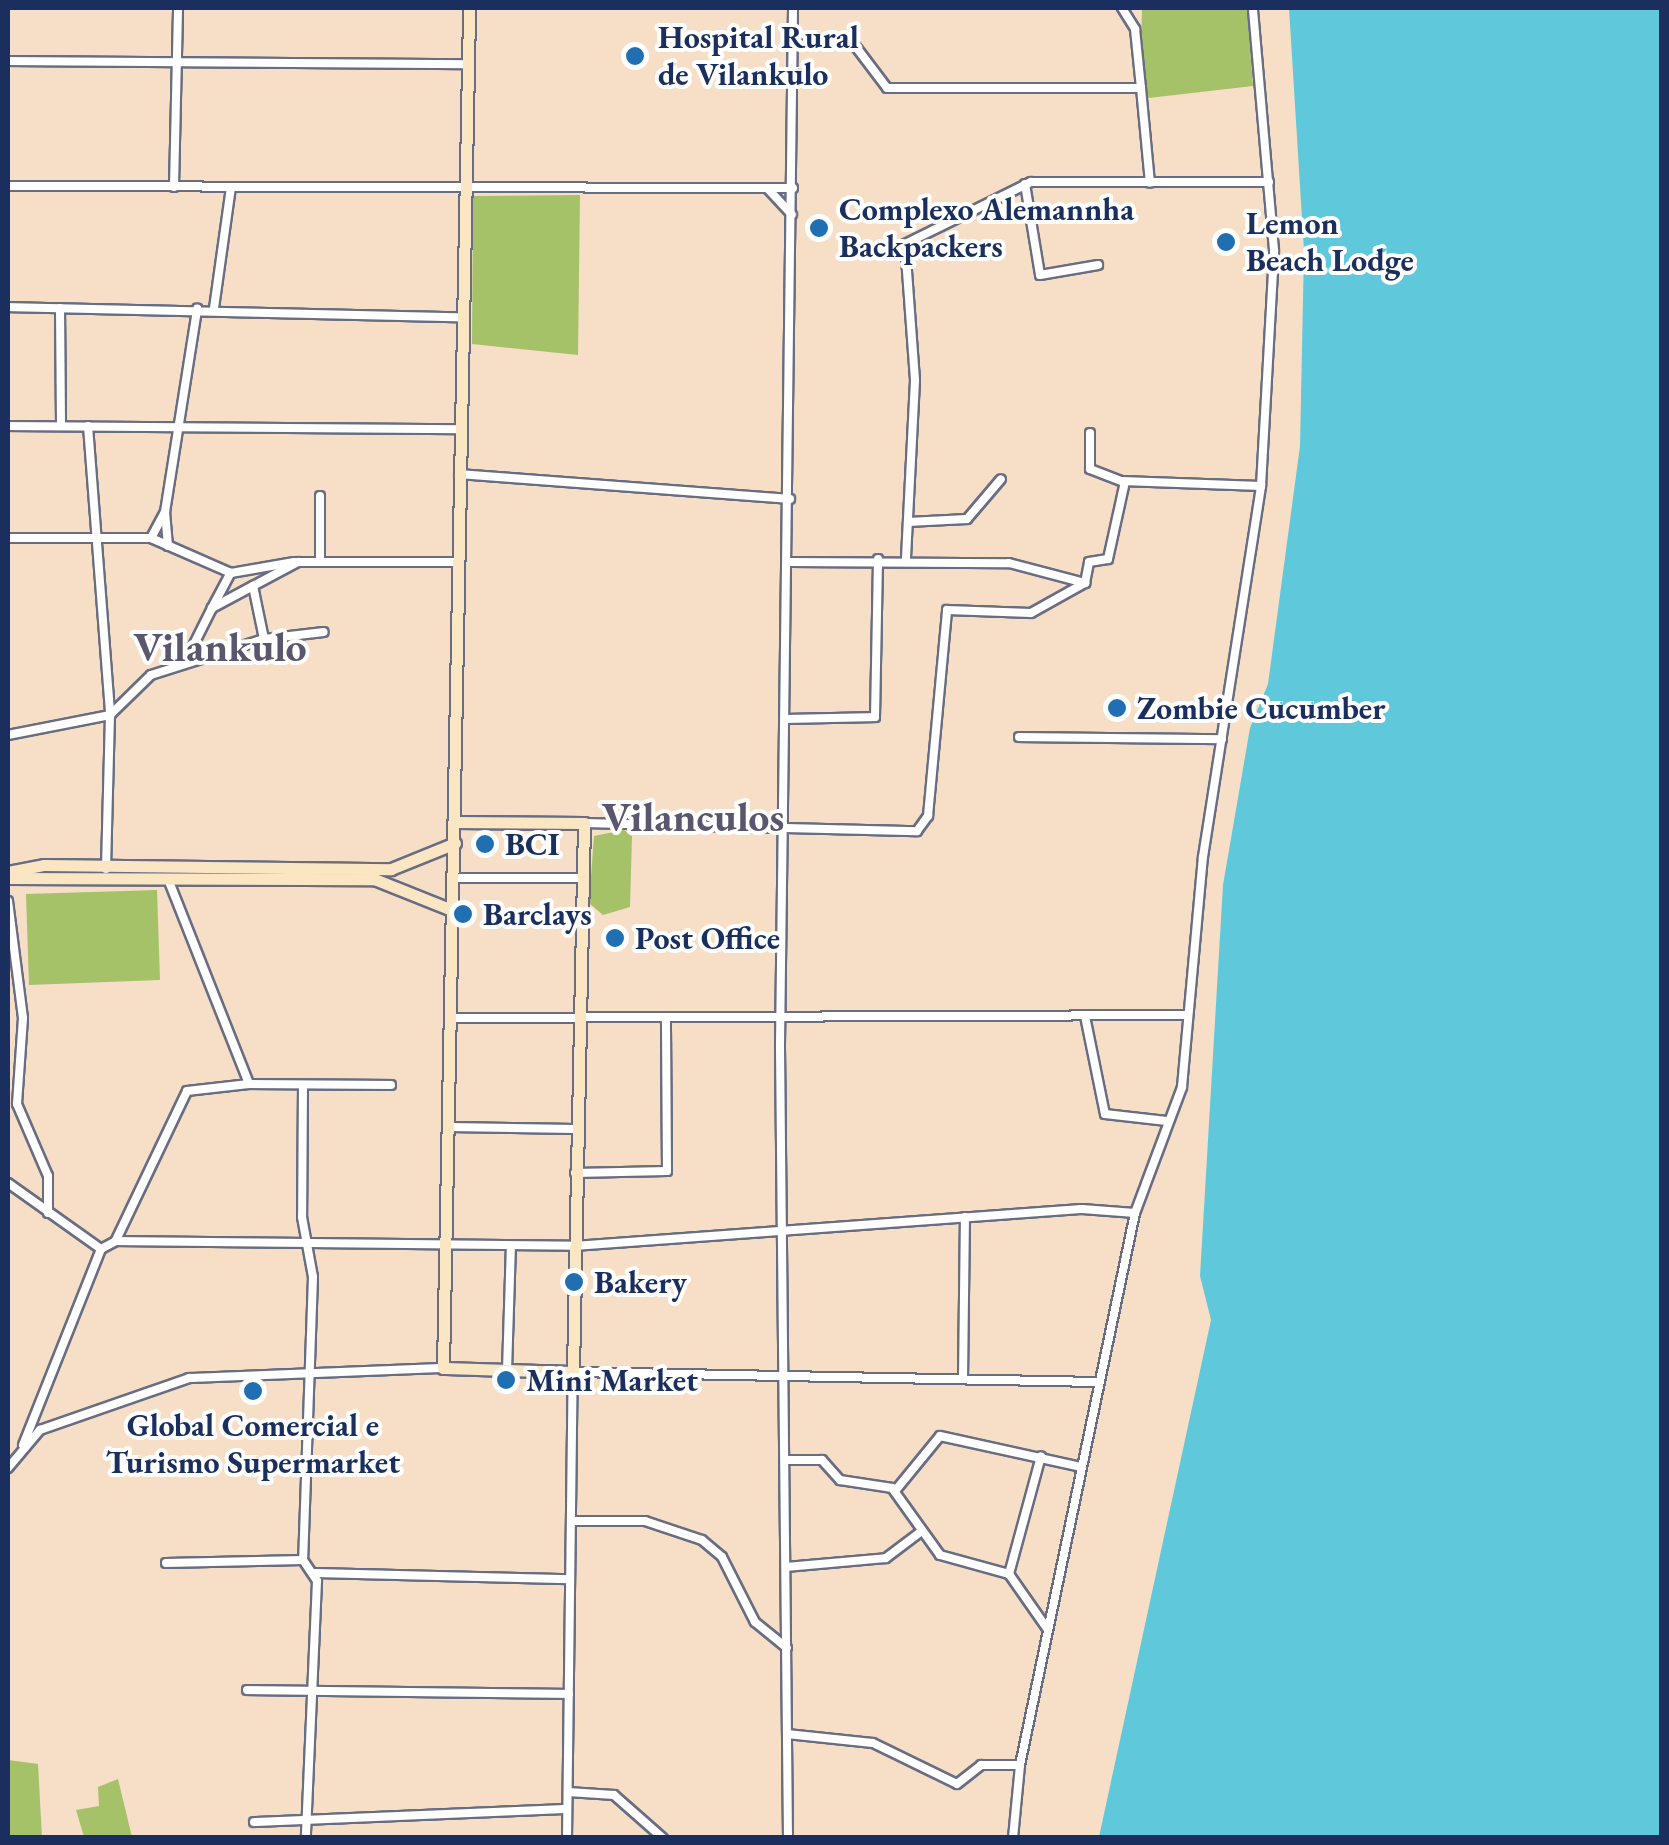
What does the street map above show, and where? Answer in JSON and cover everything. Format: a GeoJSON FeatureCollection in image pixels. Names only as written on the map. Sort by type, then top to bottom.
{"type":"FeatureCollection","features":[{"type":"Feature","properties":{"kind":"main road"},"geometry":{"type":"LineString","coordinates":[[455,822],[584,823],[572,1372],[442,1368],[469,8]]}},
{"type":"Feature","properties":{"kind":"main road"},"geometry":{"type":"LineString","coordinates":[[8,875],[30,866],[51,865],[106,869],[391,869],[455,843]]}},
{"type":"Feature","properties":{"kind":"main road"},"geometry":{"type":"LineString","coordinates":[[50,882],[51,865]]}},
{"type":"Feature","properties":{"kind":"main road"},"geometry":{"type":"LineString","coordinates":[[30,866],[30,882]]}},
{"type":"Feature","properties":{"kind":"main road"},"geometry":{"type":"LineString","coordinates":[[8,875],[30,882],[374,879],[452,910]]}},
{"type":"Feature","properties":{"kind":"street"},"geometry":{"type":"LineString","coordinates":[[174,186],[178,8]]}},
{"type":"Feature","properties":{"kind":"street"},"geometry":{"type":"LineString","coordinates":[[788,1838],[782,1232],[794,8]]}},
{"type":"Feature","properties":{"kind":"street"},"geometry":{"type":"LineString","coordinates":[[1122,8],[1135,29],[1150,183]]}},
{"type":"Feature","properties":{"kind":"street"},"geometry":{"type":"LineString","coordinates":[[1013,1838],[1020,1765],[1135,1213],[1182,1087],[1222,739],[1261,486],[1274,357],[1269,182],[1253,8]]}},
{"type":"Feature","properties":{"kind":"street"},"geometry":{"type":"LineString","coordinates":[[794,46],[850,39],[886,88],[1142,88]]}},
{"type":"Feature","properties":{"kind":"street"},"geometry":{"type":"LineString","coordinates":[[8,61],[468,64]]}},
{"type":"Feature","properties":{"kind":"street"},"geometry":{"type":"LineString","coordinates":[[906,558],[916,380],[901,252],[1024,184],[1269,182]]}},
{"type":"Feature","properties":{"kind":"street"},"geometry":{"type":"LineString","coordinates":[[1024,184],[1040,274],[1098,265]]}},
{"type":"Feature","properties":{"kind":"street"},"geometry":{"type":"LineString","coordinates":[[8,186],[793,188]]}},
{"type":"Feature","properties":{"kind":"street"},"geometry":{"type":"LineString","coordinates":[[214,308],[230,188]]}},
{"type":"Feature","properties":{"kind":"street"},"geometry":{"type":"LineString","coordinates":[[768,188],[793,217]]}},
{"type":"Feature","properties":{"kind":"street"},"geometry":{"type":"LineString","coordinates":[[8,307],[214,308],[463,317]]}},
{"type":"Feature","properties":{"kind":"street"},"geometry":{"type":"LineString","coordinates":[[60,308],[61,426]]}},
{"type":"Feature","properties":{"kind":"street"},"geometry":{"type":"LineString","coordinates":[[168,546],[165,512],[182,425],[197,309]]}},
{"type":"Feature","properties":{"kind":"street"},"geometry":{"type":"LineString","coordinates":[[8,426],[460,428]]}},
{"type":"Feature","properties":{"kind":"street"},"geometry":{"type":"LineString","coordinates":[[88,426],[110,715],[106,869]]}},
{"type":"Feature","properties":{"kind":"street"},"geometry":{"type":"LineString","coordinates":[[1090,433],[1090,469],[1125,482],[1261,486]]}},
{"type":"Feature","properties":{"kind":"street"},"geometry":{"type":"LineString","coordinates":[[459,474],[790,498]]}},
{"type":"Feature","properties":{"kind":"street"},"geometry":{"type":"LineString","coordinates":[[908,522],[967,519],[1001,479]]}},
{"type":"Feature","properties":{"kind":"street"},"geometry":{"type":"LineString","coordinates":[[584,823],[917,831],[928,816],[947,610],[1031,613],[1085,584],[1090,562],[1108,558],[1125,482]]}},
{"type":"Feature","properties":{"kind":"street"},"geometry":{"type":"LineString","coordinates":[[320,496],[320,562]]}},
{"type":"Feature","properties":{"kind":"street"},"geometry":{"type":"LineString","coordinates":[[151,538],[165,512]]}},
{"type":"Feature","properties":{"kind":"street"},"geometry":{"type":"LineString","coordinates":[[8,538],[151,538],[231,572],[298,562],[458,562]]}},
{"type":"Feature","properties":{"kind":"street"},"geometry":{"type":"LineString","coordinates":[[790,562],[906,558],[1019,564],[1085,584]]}},
{"type":"Feature","properties":{"kind":"street"},"geometry":{"type":"LineString","coordinates":[[789,719],[876,716],[878,560]]}},
{"type":"Feature","properties":{"kind":"street"},"geometry":{"type":"LineString","coordinates":[[212,608],[298,562]]}},
{"type":"Feature","properties":{"kind":"street"},"geometry":{"type":"LineString","coordinates":[[186,660],[231,572]]}},
{"type":"Feature","properties":{"kind":"street"},"geometry":{"type":"LineString","coordinates":[[253,586],[264,638]]}},
{"type":"Feature","properties":{"kind":"street"},"geometry":{"type":"LineString","coordinates":[[8,735],[110,715],[152,675],[186,660],[264,638],[324,632]]}},
{"type":"Feature","properties":{"kind":"street"},"geometry":{"type":"LineString","coordinates":[[1019,737],[1222,739]]}},
{"type":"Feature","properties":{"kind":"street"},"geometry":{"type":"LineString","coordinates":[[454,878],[581,878]]}},
{"type":"Feature","properties":{"kind":"street"},"geometry":{"type":"LineString","coordinates":[[168,879],[250,1084]]}},
{"type":"Feature","properties":{"kind":"street"},"geometry":{"type":"LineString","coordinates":[[8,901],[23,1018],[17,1104],[48,1176],[48,1213]]}},
{"type":"Feature","properties":{"kind":"street"},"geometry":{"type":"LineString","coordinates":[[451,1018],[1188,1015]]}},
{"type":"Feature","properties":{"kind":"street"},"geometry":{"type":"LineString","coordinates":[[1085,1016],[1105,1114],[1167,1121]]}},
{"type":"Feature","properties":{"kind":"street"},"geometry":{"type":"LineString","coordinates":[[575,1172],[667,1171],[666,1018]]}},
{"type":"Feature","properties":{"kind":"street"},"geometry":{"type":"LineString","coordinates":[[116,1240],[187,1091],[250,1084],[391,1085]]}},
{"type":"Feature","properties":{"kind":"street"},"geometry":{"type":"LineString","coordinates":[[302,1086],[312,1368],[303,1560]]}},
{"type":"Feature","properties":{"kind":"street"},"geometry":{"type":"LineString","coordinates":[[448,1127],[575,1129]]}},
{"type":"Feature","properties":{"kind":"street"},"geometry":{"type":"LineString","coordinates":[[8,1183],[101,1249]]}},
{"type":"Feature","properties":{"kind":"street"},"geometry":{"type":"LineString","coordinates":[[8,1468],[23,1445],[101,1249],[116,1240],[307,1240],[511,1248],[965,1217],[1135,1213]]}},
{"type":"Feature","properties":{"kind":"street"},"geometry":{"type":"LineString","coordinates":[[963,1378],[965,1217]]}},
{"type":"Feature","properties":{"kind":"street"},"geometry":{"type":"LineString","coordinates":[[507,1371],[511,1248]]}},
{"type":"Feature","properties":{"kind":"street"},"geometry":{"type":"LineString","coordinates":[[23,1445],[66,1418],[189,1378],[312,1368],[442,1368]]}},
{"type":"Feature","properties":{"kind":"street"},"geometry":{"type":"LineString","coordinates":[[567,1838],[572,1372],[783,1373],[1098,1382]]}},
{"type":"Feature","properties":{"kind":"street"},"geometry":{"type":"LineString","coordinates":[[895,1491],[940,1436],[1081,1467]]}},
{"type":"Feature","properties":{"kind":"street"},"geometry":{"type":"LineString","coordinates":[[1008,1574],[1041,1456]]}},
{"type":"Feature","properties":{"kind":"street"},"geometry":{"type":"LineString","coordinates":[[786,1460],[822,1460],[840,1480],[895,1491],[919,1533],[944,1557],[1008,1574],[1048,1630]]}},
{"type":"Feature","properties":{"kind":"street"},"geometry":{"type":"LineString","coordinates":[[572,1520],[645,1522],[702,1540],[722,1557],[755,1622],[786,1648]]}},
{"type":"Feature","properties":{"kind":"street"},"geometry":{"type":"LineString","coordinates":[[786,1567],[886,1558],[919,1533]]}},
{"type":"Feature","properties":{"kind":"street"},"geometry":{"type":"LineString","coordinates":[[166,1563],[303,1560],[316,1573],[570,1579]]}},
{"type":"Feature","properties":{"kind":"street"},"geometry":{"type":"LineString","coordinates":[[306,1838],[316,1573]]}},
{"type":"Feature","properties":{"kind":"street"},"geometry":{"type":"LineString","coordinates":[[247,1690],[312,1687],[569,1694]]}},
{"type":"Feature","properties":{"kind":"street"},"geometry":{"type":"LineString","coordinates":[[787,1734],[873,1742],[957,1784],[980,1765],[1020,1765]]}},
{"type":"Feature","properties":{"kind":"street"},"geometry":{"type":"LineString","coordinates":[[568,1792],[614,1795],[663,1838]]}},
{"type":"Feature","properties":{"kind":"street"},"geometry":{"type":"LineString","coordinates":[[254,1822],[567,1808]]}},
{"type":"Feature","properties":{"kind":"green space"},"geometry":{"type":"Polygon","coordinates":[[[1142,8],[1247,8],[1253,86],[1140,99],[1142,8]]]}},
{"type":"Feature","properties":{"kind":"green space"},"geometry":{"type":"Polygon","coordinates":[[[580,195],[578,355],[472,344],[473,196],[580,195]]]}},
{"type":"Feature","properties":{"kind":"green space"},"geometry":{"type":"Polygon","coordinates":[[[624,830],[632,836],[630,907],[603,915],[589,903],[594,836],[624,830]]]}},
{"type":"Feature","properties":{"kind":"green space"},"geometry":{"type":"Polygon","coordinates":[[[157,890],[160,980],[29,985],[26,894],[157,890]]]}},
{"type":"Feature","properties":{"kind":"green space"},"geometry":{"type":"Polygon","coordinates":[[[8,1760],[38,1764],[42,1837],[8,1837],[8,1760]]]}},
{"type":"Feature","properties":{"kind":"green space"},"geometry":{"type":"Polygon","coordinates":[[[118,1779],[132,1837],[84,1837],[76,1810],[99,1806],[98,1787],[118,1779]]]}},
{"type":"Feature","properties":{"kind":"water"},"geometry":{"type":"Polygon","coordinates":[[[1289,8],[1661,8],[1661,1837],[1099,1837],[1211,1320],[1200,1276],[1223,885],[1250,728],[1268,684],[1300,446],[1304,251],[1289,8]]]}},
{"type":"Feature","properties":{"kind":"place","name":"Hospital Rural de Vilankulo"},"geometry":{"type":"Point","coordinates":[635,56]}},
{"type":"Feature","properties":{"kind":"place","name":"Complexo Alemannha Backpackers"},"geometry":{"type":"Point","coordinates":[819,228]}},
{"type":"Feature","properties":{"kind":"place","name":"Lemon Beach Lodge"},"geometry":{"type":"Point","coordinates":[1226,242]}},
{"type":"Feature","properties":{"kind":"place","name":"Zombie Cucumber"},"geometry":{"type":"Point","coordinates":[1117,708]}},
{"type":"Feature","properties":{"kind":"place","name":"BCI"},"geometry":{"type":"Point","coordinates":[485,844]}},
{"type":"Feature","properties":{"kind":"place","name":"Barclays"},"geometry":{"type":"Point","coordinates":[463,914]}},
{"type":"Feature","properties":{"kind":"place","name":"Post Office"},"geometry":{"type":"Point","coordinates":[615,938]}},
{"type":"Feature","properties":{"kind":"place","name":"Bakery"},"geometry":{"type":"Point","coordinates":[574,1282]}},
{"type":"Feature","properties":{"kind":"place","name":"Mini Market"},"geometry":{"type":"Point","coordinates":[506,1380]}},
{"type":"Feature","properties":{"kind":"place","name":"Global Comercial e Turismo Supermarket"},"geometry":{"type":"Point","coordinates":[253,1391]}},
{"type":"Feature","properties":{"kind":"district","name":"Vilankulo"},"geometry":{"type":"Point","coordinates":[220,647]}},
{"type":"Feature","properties":{"kind":"district","name":"Vilanculos"},"geometry":{"type":"Point","coordinates":[693,817]}}]}
